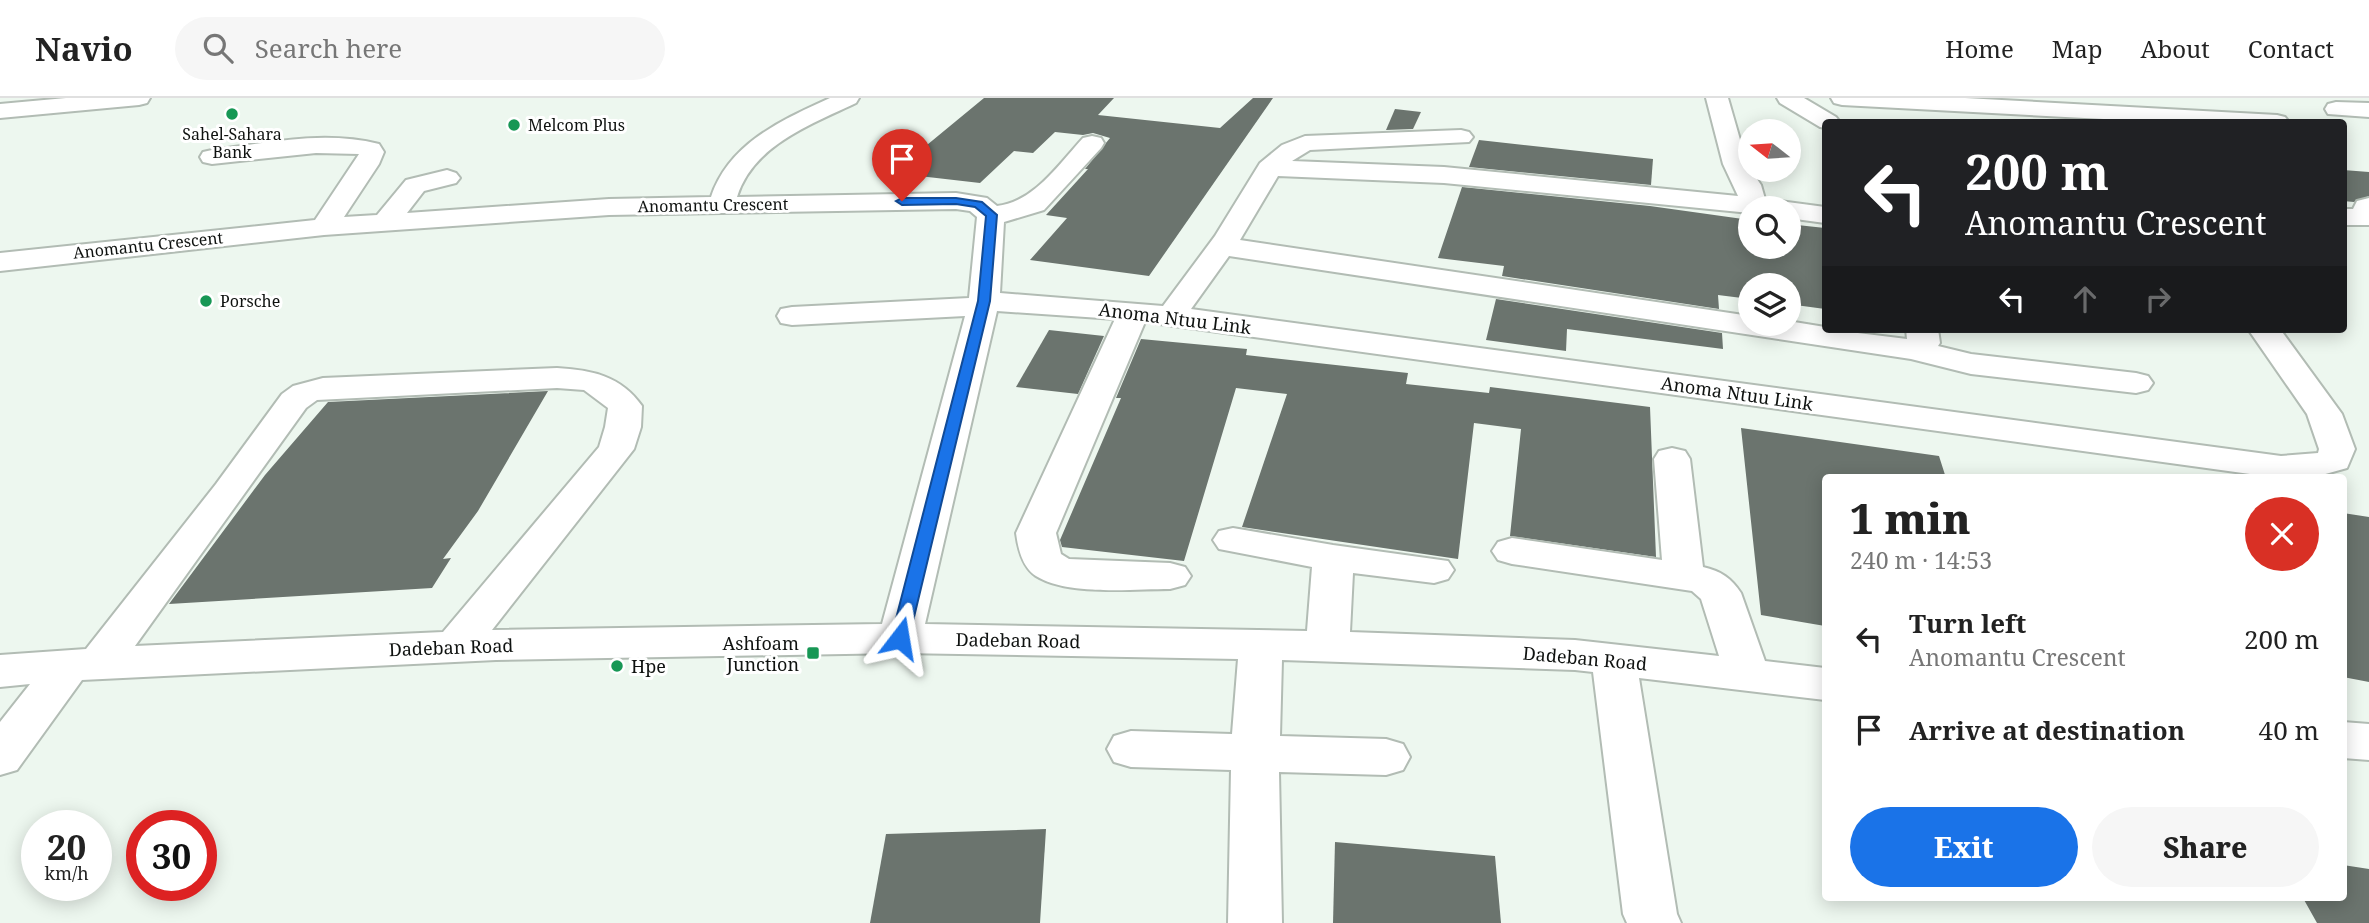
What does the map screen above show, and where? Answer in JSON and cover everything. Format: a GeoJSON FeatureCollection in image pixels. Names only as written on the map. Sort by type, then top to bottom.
{"type":"FeatureCollection","features":[{"type":"Feature","properties":{"kind":"street"},"geometry":{"type":"LineString","coordinates":[[0,103],[47,98]]}},
{"type":"Feature","properties":{"kind":"street"},"geometry":{"type":"LineString","coordinates":[[0,111],[139,98]]}},
{"type":"Feature","properties":{"kind":"street"},"geometry":{"type":"LineString","coordinates":[[722,204],[725,188],[732,175],[761,144],[848,98]]}},
{"type":"Feature","properties":{"kind":"street"},"geometry":{"type":"LineString","coordinates":[[1717,98],[1735,164],[1758,196]]}},
{"type":"Feature","properties":{"kind":"street"},"geometry":{"type":"LineString","coordinates":[[1788,98],[1823,119]]}},
{"type":"Feature","properties":{"kind":"street"},"geometry":{"type":"LineString","coordinates":[[1842,98],[2204,119]]}},
{"type":"Feature","properties":{"kind":"street"},"geometry":{"type":"LineString","coordinates":[[2095,98],[2130,116]]}},
{"type":"Feature","properties":{"kind":"street"},"geometry":{"type":"LineString","coordinates":[[2340,118],[2369,110]]}},
{"type":"Feature","properties":{"kind":"street"},"geometry":{"type":"LineString","coordinates":[[2347,121],[2369,129]]}},
{"type":"Feature","properties":{"kind":"street"},"geometry":{"type":"LineString","coordinates":[[1171,316],[1221,246],[1269,168],[1291,149],[1305,143],[1461,136]]}},
{"type":"Feature","properties":{"kind":"street"},"geometry":{"type":"LineString","coordinates":[[900,638],[983,304],[991,215],[1009,213],[1035,204],[1092,143]]}},
{"type":"Feature","properties":{"kind":"street"},"geometry":{"type":"LineString","coordinates":[[212,156],[332,145],[354,145],[370,149],[372,152],[367,164],[324,227]]}},
{"type":"Feature","properties":{"kind":"street"},"geometry":{"type":"LineString","coordinates":[[1269,168],[1444,175],[1738,203]]}},
{"type":"Feature","properties":{"kind":"street"},"geometry":{"type":"LineString","coordinates":[[386,222],[415,185],[447,178]]}},
{"type":"Feature","properties":{"kind":"street","name":"Anomantu Crescent"},"geometry":{"type":"LineString","coordinates":[[0,262],[324,227],[609,207],[956,201],[978,204],[991,215]]}},
{"type":"Feature","properties":{"kind":"street"},"geometry":{"type":"LineString","coordinates":[[2347,217],[2368,217],[2366,207],[2369,206]]}},
{"type":"Feature","properties":{"kind":"street"},"geometry":{"type":"LineString","coordinates":[[1801,212],[1822,215]]}},
{"type":"Feature","properties":{"kind":"street"},"geometry":{"type":"LineString","coordinates":[[1221,246],[1822,326]]}},
{"type":"Feature","properties":{"kind":"street","name":"Anoma Ntuu Link"},"geometry":{"type":"LineString","coordinates":[[792,316],[983,304],[1134,311],[2281,467],[2310,467],[2334,460],[2339,451],[2335,433],[2267,333]]}},
{"type":"Feature","properties":{"kind":"street"},"geometry":{"type":"LineString","coordinates":[[1134,311],[1036,533],[1041,557],[1051,567],[1071,573],[1170,576]]}},
{"type":"Feature","properties":{"kind":"street"},"geometry":{"type":"LineString","coordinates":[[1871,333],[1916,339],[1971,364],[2136,383]]}},
{"type":"Feature","properties":{"kind":"street"},"geometry":{"type":"LineString","coordinates":[[0,757],[84,664],[229,492],[294,401],[305,393],[323,388],[557,378],[590,380],[611,389],[625,406],[623,427],[616,449],[455,647]]}},
{"type":"Feature","properties":{"kind":"street"},"geometry":{"type":"LineString","coordinates":[[1672,459],[1684,576]]}},
{"type":"Feature","properties":{"kind":"street"},"geometry":{"type":"LineString","coordinates":[[1233,540],[1333,558],[1434,570]]}},
{"type":"Feature","properties":{"kind":"street"},"geometry":{"type":"LineString","coordinates":[[1512,551],[1706,581],[1720,593],[1747,675]]}},
{"type":"Feature","properties":{"kind":"street"},"geometry":{"type":"LineString","coordinates":[[1328,646],[1333,558]]}},
{"type":"Feature","properties":{"kind":"street","name":"Dadeban Road"},"geometry":{"type":"LineString","coordinates":[[0,671],[84,664],[455,647],[900,638],[1261,644],[1575,654],[1822,684]]}},
{"type":"Feature","properties":{"kind":"street"},"geometry":{"type":"LineString","coordinates":[[1255,923],[1255,752],[1261,644]]}},
{"type":"Feature","properties":{"kind":"street"},"geometry":{"type":"LineString","coordinates":[[1614,659],[1654,923]]}},
{"type":"Feature","properties":{"kind":"street"},"geometry":{"type":"LineString","coordinates":[[2347,740],[2369,742]]}},
{"type":"Feature","properties":{"kind":"street"},"geometry":{"type":"LineString","coordinates":[[1131,749],[1386,757]]}},
{"type":"Feature","properties":{"kind":"building"},"geometry":{"type":"Polygon","coordinates":[[[984,98],[1114,98],[1098,115],[1220,128],[1253,98],[1273,98],[1149,276],[1030,260],[1067,218],[1046,215],[1088,169],[1085,169],[1110,138],[1093,133],[1083,135],[1055,132],[1033,153],[1014,151],[980,183],[893,173],[984,98]]]}},
{"type":"Feature","properties":{"kind":"building"},"geometry":{"type":"Polygon","coordinates":[[[1395,109],[1421,112],[1413,129],[1386,130],[1395,109]]]}},
{"type":"Feature","properties":{"kind":"building"},"geometry":{"type":"Polygon","coordinates":[[[1479,140],[1653,159],[1651,185],[1469,167],[1479,140]]]}},
{"type":"Feature","properties":{"kind":"building"},"geometry":{"type":"Polygon","coordinates":[[[2347,170],[2369,172],[2369,196],[2354,202],[2347,201],[2347,170]]]}},
{"type":"Feature","properties":{"kind":"building"},"geometry":{"type":"Polygon","coordinates":[[[1462,187],[1650,206],[1738,218],[1738,259],[1801,259],[1801,225],[1822,228],[1822,309],[1801,306],[1801,273],[1738,273],[1738,298],[1718,295],[1719,309],[1502,276],[1504,266],[1438,258],[1462,187]]]}},
{"type":"Feature","properties":{"kind":"building"},"geometry":{"type":"Polygon","coordinates":[[[1496,299],[1722,333],[1723,349],[1567,329],[1566,351],[1486,340],[1496,299]]]}},
{"type":"Feature","properties":{"kind":"building"},"geometry":{"type":"Polygon","coordinates":[[[1049,330],[1104,336],[1078,394],[1016,387],[1049,330]]]}},
{"type":"Feature","properties":{"kind":"building"},"geometry":{"type":"Polygon","coordinates":[[[1141,339],[1247,349],[1246,355],[1408,373],[1406,384],[1489,393],[1490,387],[1650,407],[1656,557],[1510,536],[1521,429],[1474,423],[1458,559],[1242,527],[1287,394],[1236,388],[1184,561],[1062,547],[1060,540],[1121,398],[1116,398],[1141,339]]]}},
{"type":"Feature","properties":{"kind":"building"},"geometry":{"type":"Polygon","coordinates":[[[548,391],[478,511],[443,559],[451,558],[432,588],[169,604],[265,475],[328,402],[548,391]]]}},
{"type":"Feature","properties":{"kind":"building"},"geometry":{"type":"Polygon","coordinates":[[[1741,428],[1939,456],[1945,474],[1822,474],[1822,625],[1761,615],[1741,428]]]}},
{"type":"Feature","properties":{"kind":"building"},"geometry":{"type":"Polygon","coordinates":[[[2347,514],[2369,517],[2369,682],[2347,678],[2347,514]]]}},
{"type":"Feature","properties":{"kind":"building"},"geometry":{"type":"Polygon","coordinates":[[[1046,829],[1040,923],[870,923],[886,834],[1046,829]]]}},
{"type":"Feature","properties":{"kind":"building"},"geometry":{"type":"Polygon","coordinates":[[[1335,842],[1495,856],[1501,923],[1333,923],[1335,842]]]}},
{"type":"Feature","properties":{"kind":"building"},"geometry":{"type":"Polygon","coordinates":[[[2347,866],[2369,869],[2369,923],[2317,923],[2305,901],[2347,901],[2347,866]]]}},
{"type":"Feature","properties":{"kind":"place","name":"Sahel-Sahara Bank"},"geometry":{"type":"Point","coordinates":[232,114]}},
{"type":"Feature","properties":{"kind":"place","name":"Melcom Plus"},"geometry":{"type":"Point","coordinates":[514,125]}},
{"type":"Feature","properties":{"kind":"place","name":"Porsche"},"geometry":{"type":"Point","coordinates":[206,301]}},
{"type":"Feature","properties":{"kind":"place","name":"Ashfoam Junction"},"geometry":{"type":"Point","coordinates":[813,653]}},
{"type":"Feature","properties":{"kind":"place","name":"Hpe"},"geometry":{"type":"Point","coordinates":[617,666]}},
{"type":"Feature","properties":{"kind":"route"},"geometry":{"type":"LineString","coordinates":[[900,638],[984,301],[991,230],[991,215],[978,204],[956,201],[902,201]]}}]}
